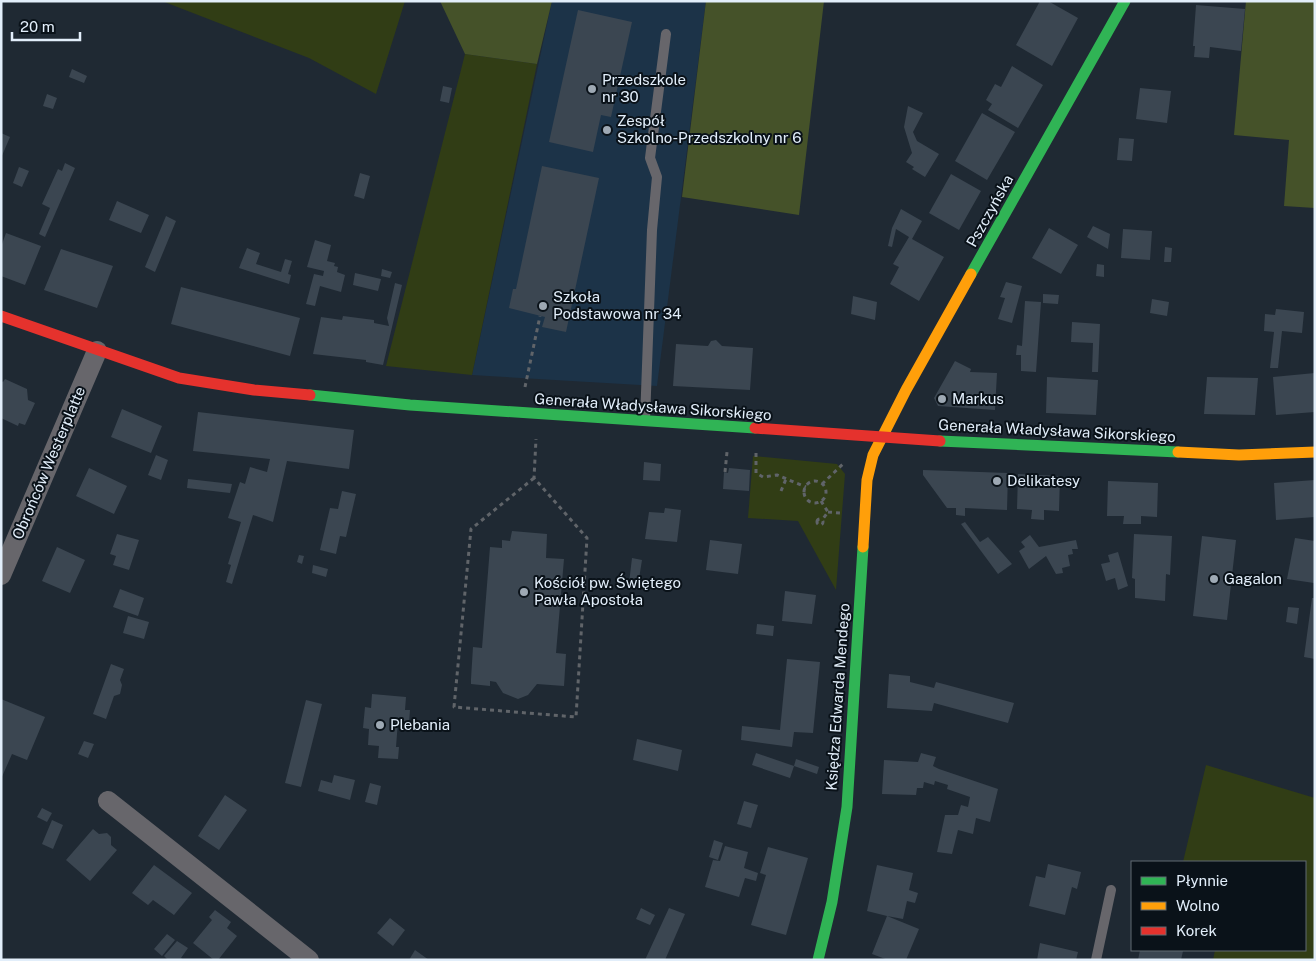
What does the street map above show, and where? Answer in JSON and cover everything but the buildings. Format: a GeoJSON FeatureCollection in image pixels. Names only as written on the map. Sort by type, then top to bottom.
{"type":"FeatureCollection","features":[{"type":"Feature","properties":{"kind":"street","name":"Pszczyńska"},"geometry":{"type":"LineString","coordinates":[[882,436],[1126,1]]}},
{"type":"Feature","properties":{"kind":"street","name":"Generała Władysława Sikorskiego"},"geometry":{"type":"LineString","coordinates":[[1,316],[179,378],[216,385],[410,405],[882,436],[1231,455],[1315,452]]}},
{"type":"Feature","properties":{"kind":"street","name":"Obrońców Westerplatte"},"geometry":{"type":"LineString","coordinates":[[1,575],[97,351]]}},
{"type":"Feature","properties":{"kind":"street","name":"Księdza Edwarda Mendego"},"geometry":{"type":"LineString","coordinates":[[818,960],[832,902],[844,832],[867,480],[873,455],[882,436]]}},
{"type":"Feature","properties":{"kind":"street"},"geometry":{"type":"LineString","coordinates":[[108,801],[309,960]]}},
{"type":"Feature","properties":{"kind":"lane"},"geometry":{"type":"LineString","coordinates":[[645,421],[652,230],[657,177],[650,158],[666,34]]}},
{"type":"Feature","properties":{"kind":"lane"},"geometry":{"type":"LineString","coordinates":[[1096,960],[1111,890]]}},
{"type":"Feature","properties":{"kind":"path"},"geometry":{"type":"LineString","coordinates":[[525,388],[540,316]]}},
{"type":"Feature","properties":{"kind":"path"},"geometry":{"type":"LineString","coordinates":[[534,478],[471,530],[454,707],[576,717],[587,538],[534,478],[536,439]]}},
{"type":"Feature","properties":{"kind":"path"},"geometry":{"type":"LineString","coordinates":[[726,472],[727,451]]}},
{"type":"Feature","properties":{"kind":"path"},"geometry":{"type":"LineString","coordinates":[[756,452],[756,473],[763,477],[777,475],[806,487]]}},
{"type":"Feature","properties":{"kind":"path"},"geometry":{"type":"LineString","coordinates":[[822,484],[843,464]]}},
{"type":"Feature","properties":{"kind":"path"},"geometry":{"type":"LineString","coordinates":[[781,491],[786,479]]}},
{"type":"Feature","properties":{"kind":"path"},"geometry":{"type":"LineString","coordinates":[[814,482],[822,484],[826,491],[821,501],[816,503],[809,501],[805,495],[806,487],[814,482]]}},
{"type":"Feature","properties":{"kind":"path"},"geometry":{"type":"LineString","coordinates":[[821,501],[828,512]]}},
{"type":"Feature","properties":{"kind":"path"},"geometry":{"type":"LineString","coordinates":[[828,512],[847,514]]}},
{"type":"Feature","properties":{"kind":"path"},"geometry":{"type":"LineString","coordinates":[[822,520],[828,512]]}},
{"type":"Feature","properties":{"kind":"shaded area","name":"Zespół Szkolno-Przedszkolny nr 6"},"geometry":{"type":"Polygon","coordinates":[[[552,1],[706,1],[657,386],[472,375],[552,1]]]}},
{"type":"Feature","properties":{"kind":"green space"},"geometry":{"type":"Polygon","coordinates":[[[162,1],[405,1],[376,94],[309,58],[162,1]]]}},
{"type":"Feature","properties":{"kind":"green space"},"geometry":{"type":"Polygon","coordinates":[[[440,1],[552,1],[537,64],[465,54],[440,1]]]}},
{"type":"Feature","properties":{"kind":"green space"},"geometry":{"type":"Polygon","coordinates":[[[706,1],[824,1],[799,215],[682,197],[706,1]]]}},
{"type":"Feature","properties":{"kind":"green space"},"geometry":{"type":"Polygon","coordinates":[[[1246,1],[1315,1],[1315,208],[1284,206],[1289,140],[1234,135],[1246,1]]]}},
{"type":"Feature","properties":{"kind":"green space"},"geometry":{"type":"Polygon","coordinates":[[[465,54],[537,64],[472,375],[386,366],[465,54]]]}},
{"type":"Feature","properties":{"kind":"green space"},"geometry":{"type":"Polygon","coordinates":[[[753,456],[837,464],[845,474],[836,590],[798,521],[748,518],[753,456]]]}},
{"type":"Feature","properties":{"kind":"green space"},"geometry":{"type":"Polygon","coordinates":[[[1206,765],[1315,798],[1315,960],[1213,960],[1215,951],[1306,951],[1306,861],[1183,861],[1206,765]]]}},
{"type":"Feature","properties":{"kind":"traffic: fast"},"geometry":{"type":"LineString","coordinates":[[971,274],[1125,1]]}},
{"type":"Feature","properties":{"kind":"traffic: fast"},"geometry":{"type":"LineString","coordinates":[[310,395],[410,405],[755,428]]}},
{"type":"Feature","properties":{"kind":"traffic: fast"},"geometry":{"type":"LineString","coordinates":[[940,441],[1178,452]]}},
{"type":"Feature","properties":{"kind":"traffic: fast"},"geometry":{"type":"LineString","coordinates":[[818,960],[832,902],[847,807],[863,547]]}},
{"type":"Feature","properties":{"kind":"traffic: slow"},"geometry":{"type":"LineString","coordinates":[[863,547],[867,480],[873,455],[906,390],[971,274]]}},
{"type":"Feature","properties":{"kind":"traffic: slow"},"geometry":{"type":"LineString","coordinates":[[1178,452],[1239,455],[1315,452]]}},
{"type":"Feature","properties":{"kind":"traffic: jam"},"geometry":{"type":"LineString","coordinates":[[1,316],[179,378],[254,390],[310,395]]}},
{"type":"Feature","properties":{"kind":"traffic: jam"},"geometry":{"type":"LineString","coordinates":[[755,428],[940,441]]}},
{"type":"Feature","properties":{"kind":"place","name":"Przedszkole nr 30"},"geometry":{"type":"Point","coordinates":[592,89]}},
{"type":"Feature","properties":{"kind":"place","name":"Zespół Szkolno-Przedszkolny nr 6"},"geometry":{"type":"Point","coordinates":[607,130]}},
{"type":"Feature","properties":{"kind":"place","name":"Szkoła Podstawowa nr 34"},"geometry":{"type":"Point","coordinates":[543,306]}},
{"type":"Feature","properties":{"kind":"place","name":"Markus"},"geometry":{"type":"Point","coordinates":[942,399]}},
{"type":"Feature","properties":{"kind":"place","name":"Delikatesy"},"geometry":{"type":"Point","coordinates":[997,481]}},
{"type":"Feature","properties":{"kind":"place","name":"Gagalon"},"geometry":{"type":"Point","coordinates":[1214,579]}},
{"type":"Feature","properties":{"kind":"place","name":"Kościół pw. Świętego Pawła Apostoła"},"geometry":{"type":"Point","coordinates":[524,592]}},
{"type":"Feature","properties":{"kind":"place","name":"Plebania"},"geometry":{"type":"Point","coordinates":[380,725]}}]}
